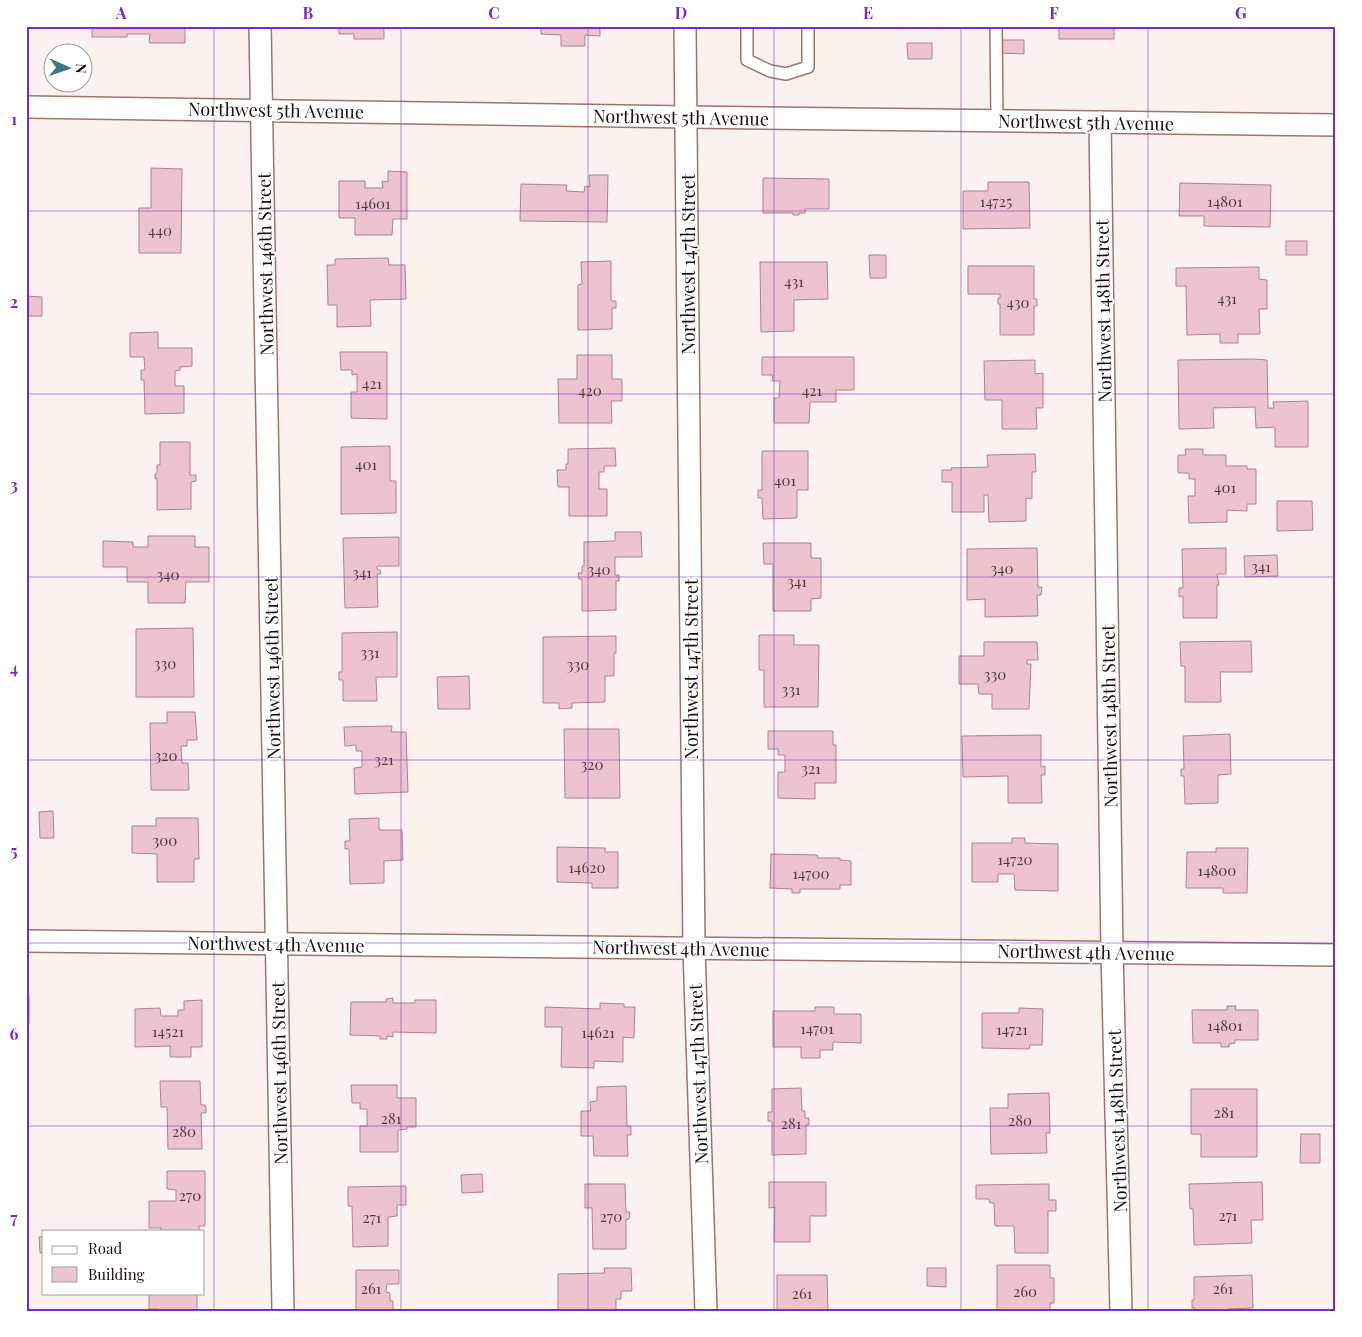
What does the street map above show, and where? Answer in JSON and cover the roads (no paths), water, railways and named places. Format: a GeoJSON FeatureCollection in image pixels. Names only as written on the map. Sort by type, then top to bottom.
{"type":"FeatureCollection","features":[{"type":"Feature","properties":{"kind":"street","name":"Northwest 146th Street"},"geometry":{"type":"LineString","coordinates":[[260,26],[283,1311]]}},
{"type":"Feature","properties":{"kind":"street","name":"Northwest 147th Street"},"geometry":{"type":"LineString","coordinates":[[685,26],[694,949],[706,1311]]}},
{"type":"Feature","properties":{"kind":"street","name":"Northwest 5th Avenue"},"geometry":{"type":"LineString","coordinates":[[26,107],[686,118],[1336,125]]}},
{"type":"Feature","properties":{"kind":"street","name":"Northwest 148th Street"},"geometry":{"type":"LineString","coordinates":[[1100,122],[1112,952],[1121,1311]]}},
{"type":"Feature","properties":{"kind":"street","name":"Northwest 4th Avenue"},"geometry":{"type":"LineString","coordinates":[[26,941],[1336,955]]}},
{"type":"Feature","properties":{"kind":"lane"},"geometry":{"type":"LineString","coordinates":[[747,26],[747,60],[770,70],[786,74],[808,67],[808,26]]}},
{"type":"Feature","properties":{"kind":"lane"},"geometry":{"type":"LineString","coordinates":[[996,26],[997,121]]}}]}
